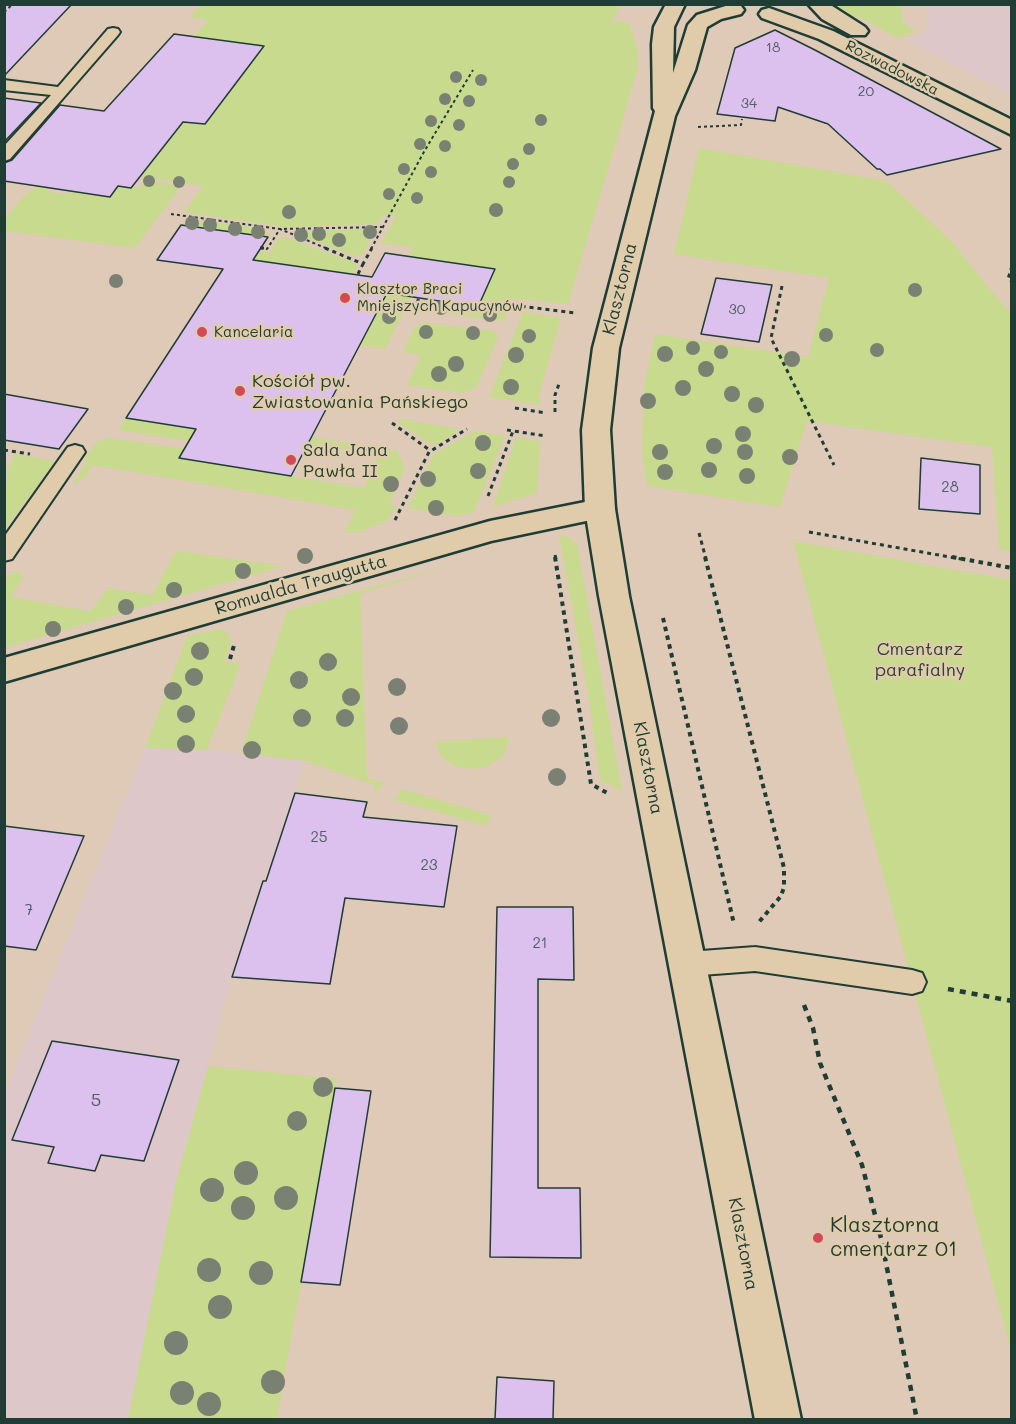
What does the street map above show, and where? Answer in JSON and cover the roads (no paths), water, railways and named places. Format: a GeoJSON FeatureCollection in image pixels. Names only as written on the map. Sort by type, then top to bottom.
{"type":"FeatureCollection","features":[{"type":"Feature","properties":{"kind":"street","name":"Klasztorna"},"geometry":{"type":"LineString","coordinates":[[676,4],[664,27],[662,44],[677,121]]}},
{"type":"Feature","properties":{"kind":"street"},"geometry":{"type":"LineString","coordinates":[[725,7],[769,14],[787,12],[810,4]]}},
{"type":"Feature","properties":{"kind":"street","name":"Rozwadowska"},"geometry":{"type":"LineString","coordinates":[[817,4],[829,15],[1011,111]]}},
{"type":"Feature","properties":{"kind":"street","name":"Klasztorna"},"geometry":{"type":"LineString","coordinates":[[725,7],[698,25],[685,70],[677,121],[614,307],[604,358],[596,430],[600,510],[614,596],[778,1419]]}},
{"type":"Feature","properties":{"kind":"street","name":"Rozwadowska"},"geometry":{"type":"LineString","coordinates":[[769,14],[826,35],[1011,129]]}},
{"type":"Feature","properties":{"kind":"street","name":"Romualda Traugutta"},"geometry":{"type":"LineString","coordinates":[[4,670],[490,531],[600,510]]}},
{"type":"Feature","properties":{"kind":"lane"},"geometry":{"type":"LineString","coordinates":[[4,156],[113,32]]}},
{"type":"Feature","properties":{"kind":"lane"},"geometry":{"type":"LineString","coordinates":[[4,85],[62,92]]}},
{"type":"Feature","properties":{"kind":"lane"},"geometry":{"type":"LineString","coordinates":[[4,554],[75,452]]}},
{"type":"Feature","properties":{"kind":"lane"},"geometry":{"type":"LineString","coordinates":[[687,964],[746,948],[778,963],[912,982]]}},
{"type":"Feature","properties":{"kind":"place","name":"Klasztor Braci Mniejszych Kapucynów"},"geometry":{"type":"Point","coordinates":[345,298]}},
{"type":"Feature","properties":{"kind":"place","name":"Kancelaria"},"geometry":{"type":"Point","coordinates":[202,332]}},
{"type":"Feature","properties":{"kind":"place","name":"Kościół pw. Zwiastowania Pańskiego"},"geometry":{"type":"Point","coordinates":[240,391]}},
{"type":"Feature","properties":{"kind":"place","name":"Sala Jana Pawła II"},"geometry":{"type":"Point","coordinates":[291,460]}},
{"type":"Feature","properties":{"kind":"place","name":"Klasztorna cmentarz 01"},"geometry":{"type":"Point","coordinates":[818,1238]}},
{"type":"Feature","properties":{"kind":"park label","name":"Cmentarz parafialny"},"geometry":{"type":"Point","coordinates":[920,659]}}]}
